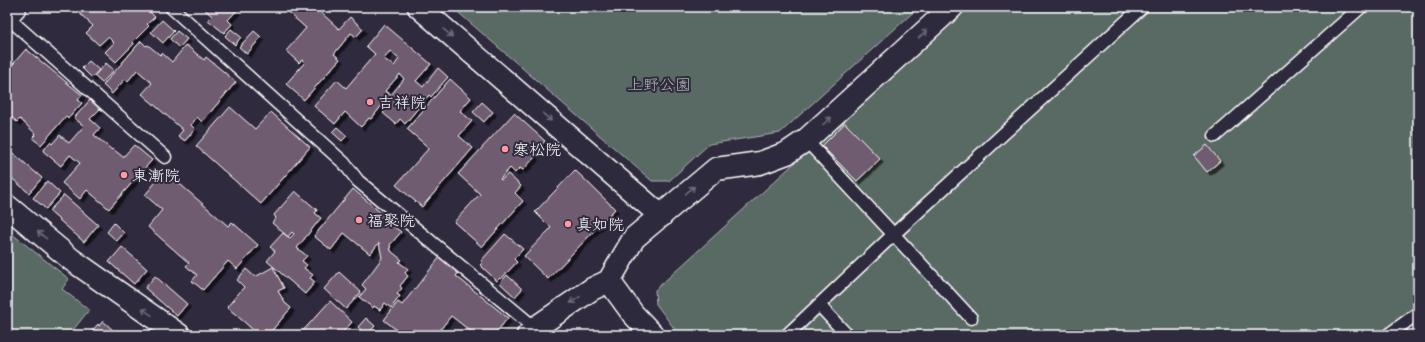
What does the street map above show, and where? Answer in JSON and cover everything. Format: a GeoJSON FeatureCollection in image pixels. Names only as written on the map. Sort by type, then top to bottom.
{"type":"FeatureCollection","features":[{"type":"Feature","properties":{"kind":"street"},"geometry":{"type":"LineString","coordinates":[[7,16],[15,7]]}},
{"type":"Feature","properties":{"kind":"street"},"geometry":{"type":"LineString","coordinates":[[419,7],[660,216]]}},
{"type":"Feature","properties":{"kind":"street"},"geometry":{"type":"LineString","coordinates":[[531,331],[592,289],[609,280],[634,238],[716,169],[760,163],[787,153],[806,140],[952,7]]}},
{"type":"Feature","properties":{"kind":"street"},"geometry":{"type":"LineString","coordinates":[[7,206],[72,260],[179,335]]}},
{"type":"Feature","properties":{"kind":"street"},"geometry":{"type":"LineString","coordinates":[[609,280],[633,314],[653,335]]}},
{"type":"Feature","properties":{"kind":"lane"},"geometry":{"type":"LineString","coordinates":[[171,7],[344,163],[358,182],[531,331]]}},
{"type":"Feature","properties":{"kind":"lane"},"geometry":{"type":"LineString","coordinates":[[787,335],[894,234],[1142,7]]}},
{"type":"Feature","properties":{"kind":"lane"},"geometry":{"type":"LineString","coordinates":[[1215,136],[1361,7]]}},
{"type":"Feature","properties":{"kind":"lane"},"geometry":{"type":"LineString","coordinates":[[7,16],[165,157]]}},
{"type":"Feature","properties":{"kind":"lane"},"geometry":{"type":"LineString","coordinates":[[806,140],[972,318]]}},
{"type":"Feature","properties":{"kind":"lane"},"geometry":{"type":"LineString","coordinates":[[819,305],[848,335]]}},
{"type":"Feature","properties":{"kind":"lane"},"geometry":{"type":"LineString","coordinates":[[1388,335],[1418,313]]}},
{"type":"Feature","properties":{"kind":"green space","name":"上野公園"},"geometry":{"type":"Polygon","coordinates":[[[452,7],[919,7],[780,133],[709,144],[669,181],[652,181],[452,7]]]}},
{"type":"Feature","properties":{"kind":"green space"},"geometry":{"type":"Polygon","coordinates":[[[966,7],[1418,7],[1418,318],[1392,335],[679,335],[656,304],[655,290],[966,7]]]}},
{"type":"Feature","properties":{"kind":"green space"},"geometry":{"type":"Polygon","coordinates":[[[7,230],[69,279],[62,289],[89,310],[73,330],[79,335],[7,335],[7,230]]]}},
{"type":"Feature","properties":{"kind":"building"},"geometry":{"type":"Polygon","coordinates":[[[73,7],[145,7],[155,17],[147,24],[149,26],[133,42],[134,44],[116,62],[105,52],[114,43],[108,37],[99,45],[86,33],[93,26],[73,7]]]}},
{"type":"Feature","properties":{"kind":"building"},"geometry":{"type":"Polygon","coordinates":[[[202,7],[240,7],[228,20],[232,24],[224,33],[208,20],[212,16],[202,7]]]}},
{"type":"Feature","properties":{"kind":"building"},"geometry":{"type":"Polygon","coordinates":[[[282,7],[315,7],[339,29],[350,17],[363,29],[356,37],[351,33],[334,54],[340,59],[304,100],[286,84],[305,62],[302,60],[299,63],[286,51],[306,28],[282,7]]]}},
{"type":"Feature","properties":{"kind":"building"},"geometry":{"type":"Polygon","coordinates":[[[162,20],[174,31],[163,43],[151,32],[162,20]]]}},
{"type":"Feature","properties":{"kind":"building"},"geometry":{"type":"Polygon","coordinates":[[[384,24],[431,64],[416,81],[423,87],[438,68],[448,77],[431,97],[429,95],[405,124],[400,119],[396,124],[383,113],[388,108],[383,104],[371,119],[369,118],[361,127],[345,112],[335,124],[314,106],[337,80],[346,88],[375,54],[366,46],[384,24]],[[390,51],[384,59],[394,66],[399,59],[390,51]],[[400,74],[385,91],[391,95],[404,79],[400,74]]]}},
{"type":"Feature","properties":{"kind":"building"},"geometry":{"type":"Polygon","coordinates":[[[231,29],[241,37],[235,45],[225,36],[231,29]]]}},
{"type":"Feature","properties":{"kind":"building"},"geometry":{"type":"Polygon","coordinates":[[[177,31],[187,39],[179,48],[170,39],[177,31]]]}},
{"type":"Feature","properties":{"kind":"building"},"geometry":{"type":"Polygon","coordinates":[[[254,31],[261,37],[247,54],[239,47],[254,31]]]}},
{"type":"Feature","properties":{"kind":"building"},"geometry":{"type":"Polygon","coordinates":[[[141,41],[160,55],[162,53],[172,62],[186,45],[204,60],[206,57],[236,82],[202,122],[197,117],[191,125],[195,129],[185,141],[178,136],[183,130],[142,94],[152,83],[137,70],[128,81],[125,79],[112,94],[103,85],[141,41]]]}},
{"type":"Feature","properties":{"kind":"building"},"geometry":{"type":"Polygon","coordinates":[[[26,49],[82,95],[78,100],[82,103],[68,119],[66,116],[41,145],[32,138],[36,134],[20,119],[17,122],[7,113],[12,107],[7,102],[7,71],[26,49]]]}},
{"type":"Feature","properties":{"kind":"building"},"geometry":{"type":"Polygon","coordinates":[[[89,61],[99,70],[92,78],[82,68],[89,61]]]}},
{"type":"Feature","properties":{"kind":"building"},"geometry":{"type":"Polygon","coordinates":[[[106,63],[114,70],[102,83],[94,76],[106,63]]]}},
{"type":"Feature","properties":{"kind":"building"},"geometry":{"type":"Polygon","coordinates":[[[450,79],[471,98],[460,111],[472,121],[459,136],[473,148],[422,207],[396,185],[429,148],[407,129],[450,79]]]}},
{"type":"Feature","properties":{"kind":"building"},"geometry":{"type":"Polygon","coordinates":[[[90,100],[100,109],[90,119],[100,128],[94,135],[123,157],[134,145],[152,160],[109,209],[87,190],[80,199],[62,183],[80,163],[70,155],[61,166],[43,151],[50,142],[52,144],[60,135],[69,143],[84,126],[74,118],[90,100]]]}},
{"type":"Feature","properties":{"kind":"building"},"geometry":{"type":"Polygon","coordinates":[[[482,102],[493,112],[484,122],[473,112],[482,102]]]}},
{"type":"Feature","properties":{"kind":"building"},"geometry":{"type":"Polygon","coordinates":[[[230,107],[255,129],[271,112],[310,147],[261,204],[196,146],[230,107]]]}},
{"type":"Feature","properties":{"kind":"building"},"geometry":{"type":"Polygon","coordinates":[[[514,113],[545,141],[533,154],[535,157],[523,170],[520,168],[515,173],[510,168],[500,179],[501,180],[508,174],[521,186],[515,193],[523,201],[482,247],[454,222],[480,194],[458,174],[514,113]]]}},
{"type":"Feature","properties":{"kind":"building"},"geometry":{"type":"Polygon","coordinates":[[[845,123],[880,159],[857,181],[822,146],[845,123]]]}},
{"type":"Feature","properties":{"kind":"building"},"geometry":{"type":"Polygon","coordinates":[[[337,127],[347,136],[342,141],[332,132],[337,127]]]}},
{"type":"Feature","properties":{"kind":"building"},"geometry":{"type":"Polygon","coordinates":[[[1207,145],[1220,161],[1207,172],[1194,156],[1207,145]]]}},
{"type":"Feature","properties":{"kind":"building"},"geometry":{"type":"Polygon","coordinates":[[[13,153],[42,178],[29,193],[7,174],[7,160],[13,153]]]}},
{"type":"Feature","properties":{"kind":"building"},"geometry":{"type":"Polygon","coordinates":[[[575,170],[615,209],[548,279],[524,256],[551,228],[535,212],[575,170]]]}},
{"type":"Feature","properties":{"kind":"building"},"geometry":{"type":"Polygon","coordinates":[[[165,171],[228,226],[232,222],[258,245],[237,269],[228,261],[203,290],[192,281],[197,275],[186,266],[189,263],[148,227],[162,210],[145,195],[165,171]]]}},
{"type":"Feature","properties":{"kind":"building"},"geometry":{"type":"Polygon","coordinates":[[[47,181],[60,193],[46,209],[33,198],[47,181]]]}},
{"type":"Feature","properties":{"kind":"building"},"geometry":{"type":"Polygon","coordinates":[[[353,189],[394,224],[393,226],[401,232],[390,245],[391,251],[402,260],[399,262],[408,269],[405,273],[408,276],[400,286],[402,288],[397,294],[400,296],[391,308],[385,303],[380,310],[374,306],[373,308],[359,297],[366,289],[362,285],[382,258],[379,243],[370,254],[344,233],[331,250],[314,236],[353,189]]]}},
{"type":"Feature","properties":{"kind":"building"},"geometry":{"type":"Polygon","coordinates":[[[295,191],[317,210],[315,213],[321,218],[297,248],[307,256],[302,261],[307,265],[304,268],[313,275],[310,278],[315,282],[305,294],[267,261],[275,251],[270,247],[283,233],[272,223],[276,218],[274,215],[295,191]],[[292,232],[288,237],[290,238],[294,234],[292,232]]]}},
{"type":"Feature","properties":{"kind":"building"},"geometry":{"type":"Polygon","coordinates":[[[64,195],[98,225],[84,242],[49,211],[64,195]]]}},
{"type":"Feature","properties":{"kind":"building"},"geometry":{"type":"Polygon","coordinates":[[[114,223],[124,233],[117,241],[107,232],[114,223]]]}},
{"type":"Feature","properties":{"kind":"building"},"geometry":{"type":"Polygon","coordinates":[[[505,234],[523,249],[514,259],[517,262],[501,279],[500,278],[497,281],[480,265],[483,262],[481,261],[505,234]]]}},
{"type":"Feature","properties":{"kind":"building"},"geometry":{"type":"Polygon","coordinates":[[[122,247],[147,269],[134,284],[109,262],[122,247]]]}},
{"type":"Feature","properties":{"kind":"building"},"geometry":{"type":"Polygon","coordinates":[[[440,257],[459,272],[456,276],[508,318],[494,335],[471,335],[473,333],[451,316],[436,335],[403,335],[384,320],[398,302],[402,305],[440,257]]]}},
{"type":"Feature","properties":{"kind":"building"},"geometry":{"type":"Polygon","coordinates":[[[273,267],[284,288],[278,291],[285,303],[291,308],[269,334],[265,330],[261,335],[259,335],[227,307],[244,287],[237,280],[246,269],[255,277],[273,267]]]}},
{"type":"Feature","properties":{"kind":"building"},"geometry":{"type":"Polygon","coordinates":[[[339,272],[361,292],[346,309],[324,289],[339,272]]]}},
{"type":"Feature","properties":{"kind":"building"},"geometry":{"type":"Polygon","coordinates":[[[507,275],[522,289],[515,297],[500,283],[507,275]]]}},
{"type":"Feature","properties":{"kind":"building"},"geometry":{"type":"Polygon","coordinates":[[[155,276],[187,304],[177,316],[145,288],[155,276]]]}},
{"type":"Feature","properties":{"kind":"building"},"geometry":{"type":"Polygon","coordinates":[[[330,301],[352,322],[340,335],[299,335],[330,301]]]}},
{"type":"Feature","properties":{"kind":"building"},"geometry":{"type":"Polygon","coordinates":[[[366,318],[375,326],[367,335],[358,327],[366,318]]]}},
{"type":"Feature","properties":{"kind":"building"},"geometry":{"type":"Polygon","coordinates":[[[103,321],[121,335],[91,335],[91,332],[103,321]]]}},
{"type":"Feature","properties":{"kind":"place","name":"吉祥院"},"geometry":{"type":"Point","coordinates":[370,102]}},
{"type":"Feature","properties":{"kind":"place","name":"寒松院"},"geometry":{"type":"Point","coordinates":[505,149]}},
{"type":"Feature","properties":{"kind":"place","name":"東漸院"},"geometry":{"type":"Point","coordinates":[124,175]}},
{"type":"Feature","properties":{"kind":"place","name":"福聚院"},"geometry":{"type":"Point","coordinates":[359,220]}},
{"type":"Feature","properties":{"kind":"place","name":"真如院"},"geometry":{"type":"Point","coordinates":[568,224]}}]}
